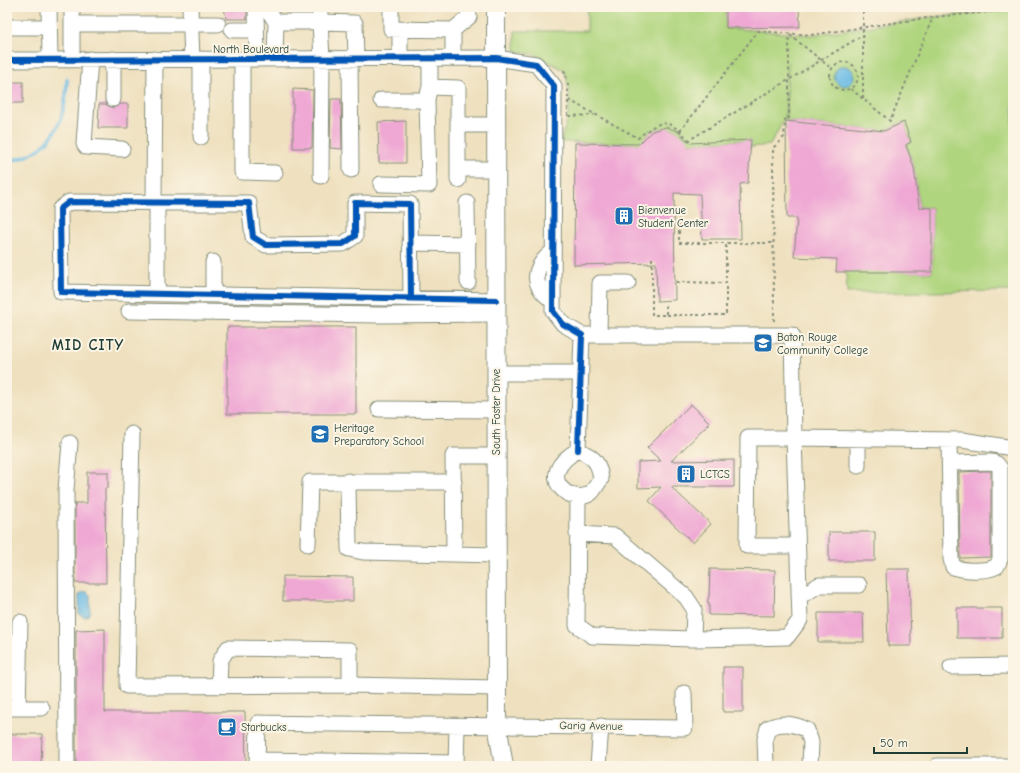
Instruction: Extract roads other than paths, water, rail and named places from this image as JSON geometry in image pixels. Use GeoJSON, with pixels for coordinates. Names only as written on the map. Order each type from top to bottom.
{"type":"FeatureCollection","features":[{"type":"Feature","properties":{"kind":"main road","name":"South Foster Drive"},"geometry":{"type":"LineString","coordinates":[[496,7],[497,724],[504,766]]}},
{"type":"Feature","properties":{"kind":"street"},"geometry":{"type":"LineString","coordinates":[[49,7],[50,60]]}},
{"type":"Feature","properties":{"kind":"street"},"geometry":{"type":"LineString","coordinates":[[72,7],[72,60]]}},
{"type":"Feature","properties":{"kind":"street"},"geometry":{"type":"LineString","coordinates":[[190,7],[191,24],[197,59],[201,137]]}},
{"type":"Feature","properties":{"kind":"street"},"geometry":{"type":"LineString","coordinates":[[256,7],[257,59]]}},
{"type":"Feature","properties":{"kind":"street"},"geometry":{"type":"LineString","coordinates":[[270,7],[270,13],[276,22],[275,59]]}},
{"type":"Feature","properties":{"kind":"street"},"geometry":{"type":"LineString","coordinates":[[320,7],[315,22],[322,59],[321,176]]}},
{"type":"Feature","properties":{"kind":"street"},"geometry":{"type":"LineString","coordinates":[[392,7],[391,29],[452,30],[469,17],[468,7]]}},
{"type":"Feature","properties":{"kind":"street"},"geometry":{"type":"LineString","coordinates":[[276,22],[355,23],[351,170]]}},
{"type":"Feature","properties":{"kind":"street"},"geometry":{"type":"LineString","coordinates":[[72,24],[191,24],[256,30]]}},
{"type":"Feature","properties":{"kind":"street"},"geometry":{"type":"LineString","coordinates":[[7,27],[49,27]]}},
{"type":"Feature","properties":{"kind":"street"},"geometry":{"type":"LineString","coordinates":[[400,29],[400,58]]}},
{"type":"Feature","properties":{"kind":"street"},"geometry":{"type":"LineString","coordinates":[[452,30],[453,58]]}},
{"type":"Feature","properties":{"kind":"street"},"geometry":{"type":"LineString","coordinates":[[381,184],[428,185],[430,58]]}},
{"type":"Feature","properties":{"kind":"street","name":"North Boulevard"},"geometry":{"type":"LineString","coordinates":[[7,60],[496,58],[536,64],[554,86],[553,311],[563,324],[582,335]]}},
{"type":"Feature","properties":{"kind":"street"},"geometry":{"type":"LineString","coordinates":[[113,59],[113,99]]}},
{"type":"Feature","properties":{"kind":"street"},"geometry":{"type":"LineString","coordinates":[[155,59],[155,202],[157,293]]}},
{"type":"Feature","properties":{"kind":"street"},"geometry":{"type":"LineString","coordinates":[[242,59],[242,172],[275,173]]}},
{"type":"Feature","properties":{"kind":"street"},"geometry":{"type":"LineString","coordinates":[[90,60],[84,144],[86,148],[122,148]]}},
{"type":"Feature","properties":{"kind":"street"},"geometry":{"type":"LineString","coordinates":[[381,100],[429,94],[458,88],[458,174],[496,169]]}},
{"type":"Feature","properties":{"kind":"street"},"geometry":{"type":"LineString","coordinates":[[458,125],[496,125]]}},
{"type":"Feature","properties":{"kind":"street"},"geometry":{"type":"LineString","coordinates":[[411,298],[410,204],[355,203],[355,236],[343,244],[266,245],[253,237],[249,202],[68,202],[60,209],[61,292],[411,298],[496,307]]}},
{"type":"Feature","properties":{"kind":"street"},"geometry":{"type":"LineString","coordinates":[[467,203],[468,282]]}},
{"type":"Feature","properties":{"kind":"street"},"geometry":{"type":"LineString","coordinates":[[410,243],[468,244]]}},
{"type":"Feature","properties":{"kind":"street"},"geometry":{"type":"LineString","coordinates":[[213,262],[213,294]]}},
{"type":"Feature","properties":{"kind":"street"},"geometry":{"type":"LineString","coordinates":[[599,335],[600,283],[628,283]]}},
{"type":"Feature","properties":{"kind":"street"},"geometry":{"type":"LineString","coordinates":[[130,311],[379,315],[496,307]]}},
{"type":"Feature","properties":{"kind":"street"},"geometry":{"type":"LineString","coordinates":[[578,450],[582,335],[792,335],[800,620],[787,637],[693,639],[592,636],[577,625],[578,497]]}},
{"type":"Feature","properties":{"kind":"street"},"geometry":{"type":"LineString","coordinates":[[496,373],[580,373]]}},
{"type":"Feature","properties":{"kind":"street"},"geometry":{"type":"LineString","coordinates":[[379,409],[496,410]]}},
{"type":"Feature","properties":{"kind":"street"},"geometry":{"type":"LineString","coordinates":[[132,434],[127,686],[350,685],[497,688]]}},
{"type":"Feature","properties":{"kind":"street"},"geometry":{"type":"LineString","coordinates":[[798,546],[747,546],[748,438],[962,440],[1013,448]]}},
{"type":"Feature","properties":{"kind":"street"},"geometry":{"type":"LineString","coordinates":[[858,438],[858,466]]}},
{"type":"Feature","properties":{"kind":"street"},"geometry":{"type":"LineString","coordinates":[[949,440],[951,560],[954,567],[960,570],[992,569],[997,566],[1000,559],[1000,468],[997,464],[992,462],[950,463]]}},
{"type":"Feature","properties":{"kind":"street"},"geometry":{"type":"LineString","coordinates":[[67,766],[66,490],[70,443]]}},
{"type":"Feature","properties":{"kind":"street"},"geometry":{"type":"LineString","coordinates":[[578,450],[589,455],[599,466],[601,479],[591,493],[578,497],[564,492],[556,480],[558,467],[566,457],[578,450]]}},
{"type":"Feature","properties":{"kind":"street"},"geometry":{"type":"LineString","coordinates":[[454,554],[453,456],[496,456]]}},
{"type":"Feature","properties":{"kind":"street"},"geometry":{"type":"LineString","coordinates":[[348,481],[348,549],[363,552],[497,555]]}},
{"type":"Feature","properties":{"kind":"street"},"geometry":{"type":"LineString","coordinates":[[308,544],[310,482],[454,482]]}},
{"type":"Feature","properties":{"kind":"street"},"geometry":{"type":"LineString","coordinates":[[577,534],[615,536],[686,597],[694,609],[693,639]]}},
{"type":"Feature","properties":{"kind":"street"},"geometry":{"type":"LineString","coordinates":[[799,594],[806,593],[819,585],[859,585]]}},
{"type":"Feature","properties":{"kind":"street"},"geometry":{"type":"LineString","coordinates":[[20,622],[12,708],[42,708]]}},
{"type":"Feature","properties":{"kind":"street"},"geometry":{"type":"LineString","coordinates":[[219,686],[220,661],[228,648],[350,650],[350,685]]}},
{"type":"Feature","properties":{"kind":"street"},"geometry":{"type":"LineString","coordinates":[[951,667],[1013,666]]}},
{"type":"Feature","properties":{"kind":"street","name":"Garig Avenue"},"geometry":{"type":"LineString","coordinates":[[257,763],[258,722],[457,726],[497,724],[684,728],[684,693]]}},
{"type":"Feature","properties":{"kind":"street"},"geometry":{"type":"LineString","coordinates":[[766,766],[765,739],[768,728],[779,724],[794,724],[807,730],[811,742],[810,766]]}},
{"type":"Feature","properties":{"kind":"street"},"geometry":{"type":"LineString","coordinates":[[257,763],[456,764],[457,726]]}},
{"type":"Feature","properties":{"kind":"street"},"geometry":{"type":"LineString","coordinates":[[598,766],[601,726]]}},
{"type":"Feature","properties":{"kind":"street"},"geometry":{"type":"LineString","coordinates":[[937,766],[1013,766]]}},
{"type":"Feature","properties":{"kind":"water"},"geometry":{"type":"Polygon","coordinates":[[[844,66],[851,69],[854,76],[851,83],[844,86],[837,83],[834,76],[837,69],[844,66]]]}},
{"type":"Feature","properties":{"kind":"water"},"geometry":{"type":"Polygon","coordinates":[[[83,592],[87,592],[90,595],[90,614],[85,617],[79,614],[79,595],[83,592]]]}},
{"type":"Feature","properties":{"kind":"waterway"},"geometry":{"type":"LineString","coordinates":[[7,161],[23,157],[36,151],[46,143],[54,133],[64,108],[67,79]]}},
{"type":"Feature","properties":{"kind":"place","name":"Bienvenue Student Center"},"geometry":{"type":"Point","coordinates":[624,216]}},
{"type":"Feature","properties":{"kind":"place","name":"Baton Rouge Community College"},"geometry":{"type":"Point","coordinates":[763,343]}},
{"type":"Feature","properties":{"kind":"place","name":"Heritage Preparatory School"},"geometry":{"type":"Point","coordinates":[320,434]}},
{"type":"Feature","properties":{"kind":"place","name":"LCTCS"},"geometry":{"type":"Point","coordinates":[686,474]}},
{"type":"Feature","properties":{"kind":"place","name":"Starbucks"},"geometry":{"type":"Point","coordinates":[227,727]}},
{"type":"Feature","properties":{"kind":"district","name":"MID CITY"},"geometry":{"type":"Point","coordinates":[88,345]}}]}
